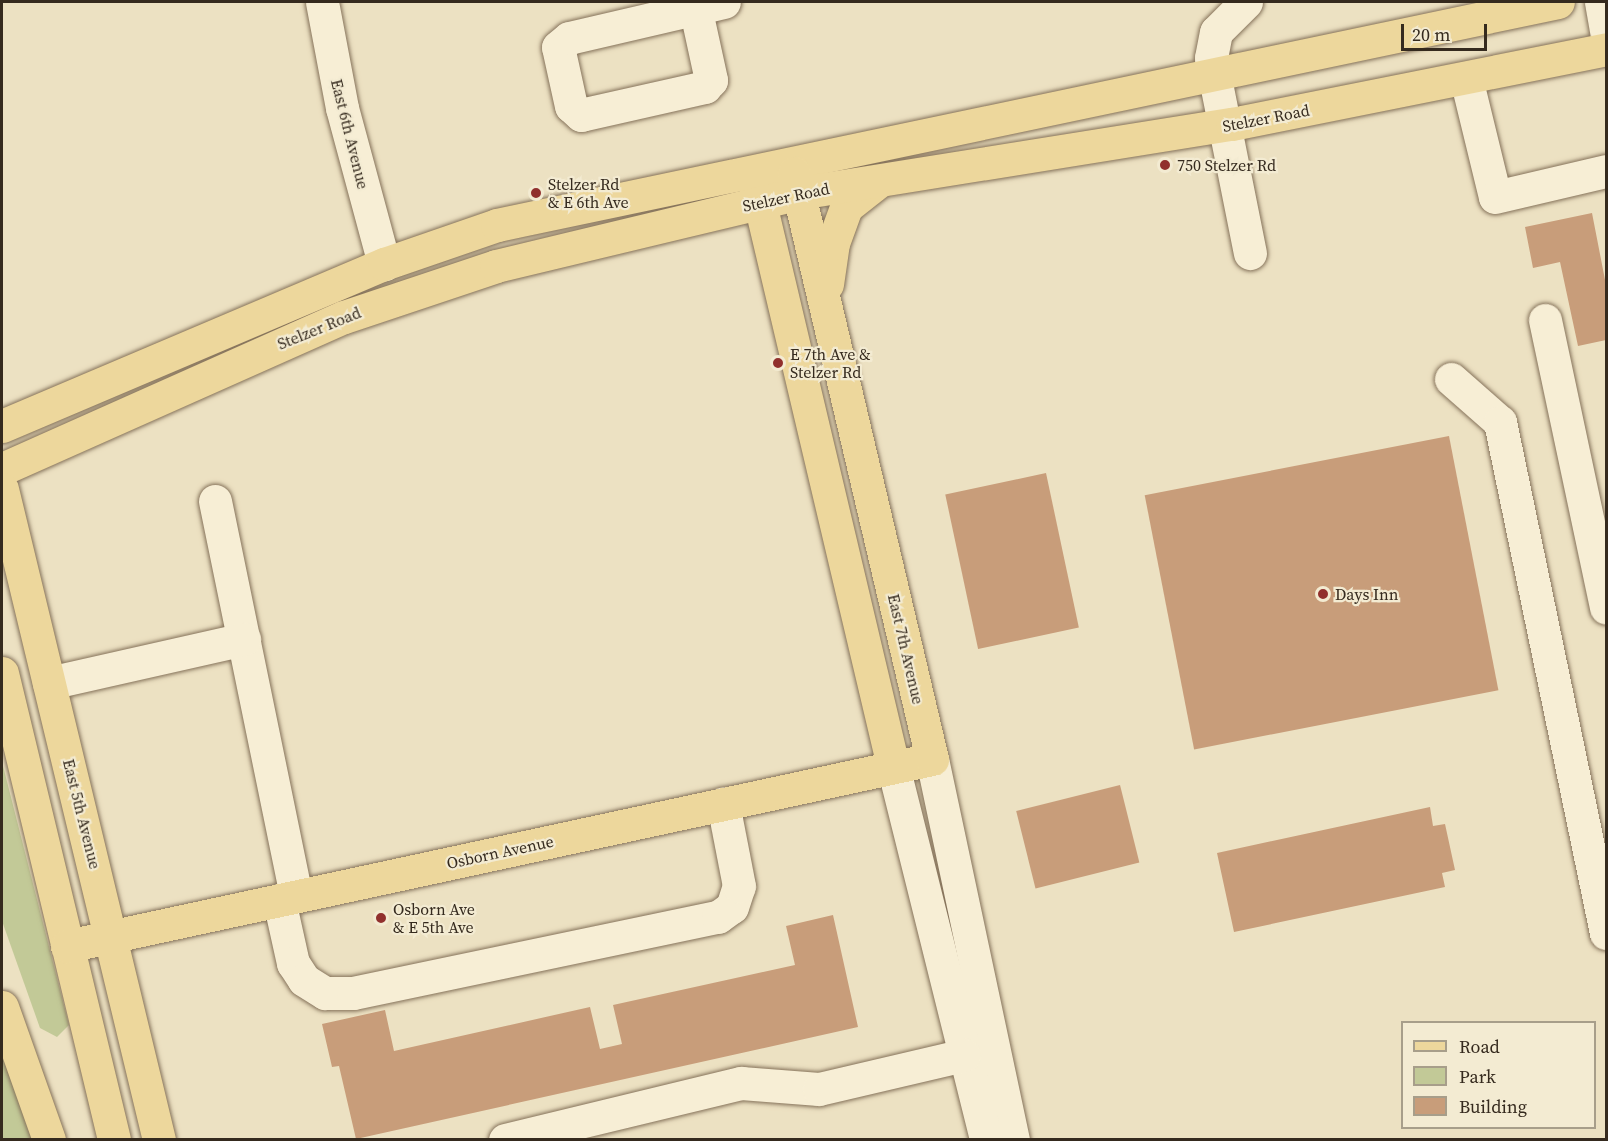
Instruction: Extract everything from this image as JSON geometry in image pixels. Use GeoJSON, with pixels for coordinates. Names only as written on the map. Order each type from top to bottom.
{"type":"FeatureCollection","features":[{"type":"Feature","properties":{"kind":"main road","name":"Stelzer Road"},"geometry":{"type":"LineString","coordinates":[[2,426],[384,264],[497,225],[751,167],[1558,2]]}},
{"type":"Feature","properties":{"kind":"main road","name":"Stelzer Road"},"geometry":{"type":"LineString","coordinates":[[2,470],[275,345],[412,293],[495,266],[799,193],[895,176],[1225,126],[1606,49]]}},
{"type":"Feature","properties":{"kind":"main road","name":"East 7th Avenue"},"geometry":{"type":"LineString","coordinates":[[791,159],[932,759]]}},
{"type":"Feature","properties":{"kind":"main road"},"geometry":{"type":"LineString","coordinates":[[751,167],[893,766]]}},
{"type":"Feature","properties":{"kind":"main road"},"geometry":{"type":"LineString","coordinates":[[836,354],[827,279],[839,222],[859,192],[895,176]]}},
{"type":"Feature","properties":{"kind":"main road","name":"East 5th Avenue"},"geometry":{"type":"LineString","coordinates":[[2,489],[113,936],[159,1140]]}},
{"type":"Feature","properties":{"kind":"main road"},"geometry":{"type":"LineString","coordinates":[[2,673],[114,1140]]}},
{"type":"Feature","properties":{"kind":"main road","name":"Osborn Avenue"},"geometry":{"type":"LineString","coordinates":[[67,946],[932,759]]}},
{"type":"Feature","properties":{"kind":"main road"},"geometry":{"type":"LineString","coordinates":[[2,1007],[49,1140]]}},
{"type":"Feature","properties":{"kind":"street","name":"East 6th Avenue"},"geometry":{"type":"LineString","coordinates":[[322,2],[342,108],[384,264]]}},
{"type":"Feature","properties":{"kind":"street"},"geometry":{"type":"LineString","coordinates":[[1246,2],[1216,32],[1214,71],[1250,253]]}},
{"type":"Feature","properties":{"kind":"street"},"geometry":{"type":"LineString","coordinates":[[1601,2],[1606,31]]}},
{"type":"Feature","properties":{"kind":"street"},"geometry":{"type":"LineString","coordinates":[[710,6],[711,80],[705,87],[581,115],[571,106],[558,47],[569,38],[710,6]]}},
{"type":"Feature","properties":{"kind":"street"},"geometry":{"type":"LineString","coordinates":[[1466,78],[1495,197],[1606,171]]}},
{"type":"Feature","properties":{"kind":"street"},"geometry":{"type":"LineString","coordinates":[[1545,320],[1600,544],[1606,608]]}},
{"type":"Feature","properties":{"kind":"street"},"geometry":{"type":"LineString","coordinates":[[1451,379],[1500,422],[1606,933]]}},
{"type":"Feature","properties":{"kind":"street"},"geometry":{"type":"LineString","coordinates":[[216,501],[244,639],[288,898],[294,963],[304,980],[325,993],[353,993],[718,917],[732,908],[739,886],[723,804]]}},
{"type":"Feature","properties":{"kind":"street"},"geometry":{"type":"LineString","coordinates":[[49,683],[244,639]]}},
{"type":"Feature","properties":{"kind":"street","name":"East 7th Avenue"},"geometry":{"type":"LineString","coordinates":[[932,759],[1013,1140]]}},
{"type":"Feature","properties":{"kind":"street"},"geometry":{"type":"LineString","coordinates":[[893,766],[986,1140]]}},
{"type":"Feature","properties":{"kind":"street"},"geometry":{"type":"LineString","coordinates":[[505,1140],[741,1083],[819,1089],[964,1055]]}},
{"type":"Feature","properties":{"kind":"green space"},"geometry":{"type":"Polygon","coordinates":[[[2,762],[69,1025],[57,1037],[40,1028],[2,921],[2,762]]]}},
{"type":"Feature","properties":{"kind":"green space"},"geometry":{"type":"Polygon","coordinates":[[[2,1030],[42,1139],[2,1139],[2,1030]]]}},
{"type":"Feature","properties":{"kind":"building"},"geometry":{"type":"Polygon","coordinates":[[[1592,213],[1606,285],[1606,340],[1578,346],[1560,262],[1533,268],[1525,227],[1592,213]]]}},
{"type":"Feature","properties":{"kind":"building","name":"Days Inn"},"geometry":{"type":"Polygon","coordinates":[[[1449,436],[1498,690],[1194,749],[1145,495],[1449,436]]]}},
{"type":"Feature","properties":{"kind":"building"},"geometry":{"type":"Polygon","coordinates":[[[1046,473],[1079,628],[978,649],[945,494],[1046,473]]]}},
{"type":"Feature","properties":{"kind":"building"},"geometry":{"type":"Polygon","coordinates":[[[1120,785],[1139,863],[1036,889],[1016,811],[1120,785]]]}},
{"type":"Feature","properties":{"kind":"building"},"geometry":{"type":"Polygon","coordinates":[[[1430,807],[1433,826],[1445,824],[1455,870],[1442,873],[1445,887],[1234,932],[1217,853],[1430,807]]]}},
{"type":"Feature","properties":{"kind":"building"},"geometry":{"type":"Polygon","coordinates":[[[833,915],[858,1027],[356,1139],[339,1066],[332,1067],[322,1024],[385,1010],[394,1051],[590,1007],[600,1049],[622,1044],[613,1005],[795,965],[786,926],[833,915]]]}},
{"type":"Feature","properties":{"kind":"place","name":"750 Stelzer Rd"},"geometry":{"type":"Point","coordinates":[1165,165]}},
{"type":"Feature","properties":{"kind":"place","name":"Stelzer Rd & E 6th Ave"},"geometry":{"type":"Point","coordinates":[536,193]}},
{"type":"Feature","properties":{"kind":"place","name":"E 7th Ave & Stelzer Rd"},"geometry":{"type":"Point","coordinates":[778,363]}},
{"type":"Feature","properties":{"kind":"place","name":"Days Inn"},"geometry":{"type":"Point","coordinates":[1323,594]}},
{"type":"Feature","properties":{"kind":"place","name":"Osborn Ave & E 5th Ave"},"geometry":{"type":"Point","coordinates":[381,918]}}]}
